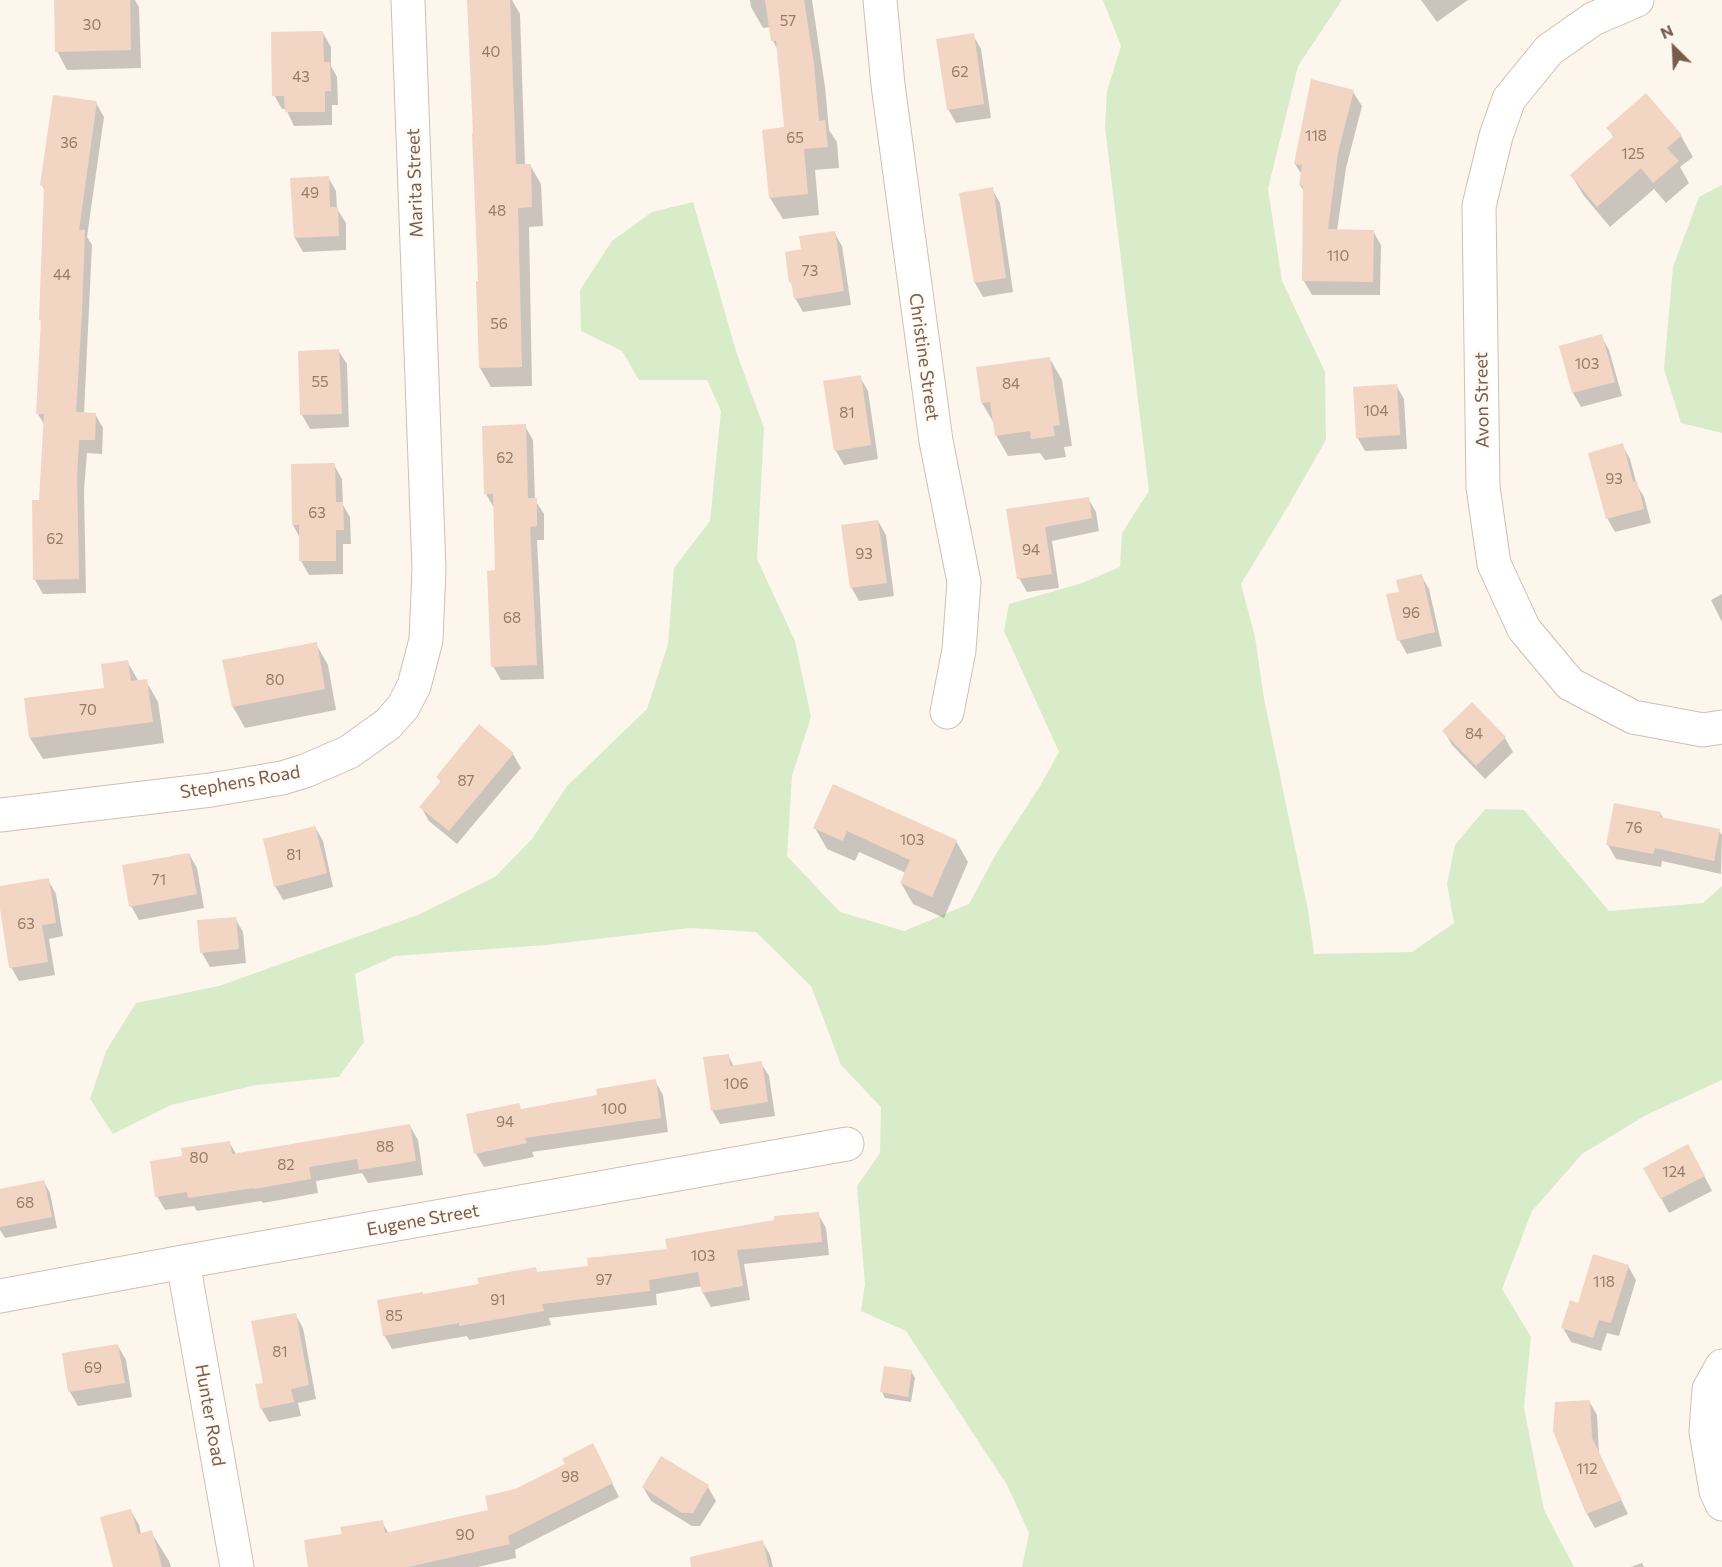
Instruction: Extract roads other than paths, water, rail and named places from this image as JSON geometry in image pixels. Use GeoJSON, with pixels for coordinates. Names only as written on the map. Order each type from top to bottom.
{"type":"FeatureCollection","features":[{"type":"Feature","properties":{"kind":"street","name":"Marita Street"},"geometry":{"type":"LineString","coordinates":[[408,0],[422,365]]}},
{"type":"Feature","properties":{"kind":"street","name":"Christine Street"},"geometry":{"type":"LineString","coordinates":[[880,0],[888,85],[934,429],[964,582],[959,650],[947,712]]}},
{"type":"Feature","properties":{"kind":"street","name":"Avon Street"},"geometry":{"type":"LineString","coordinates":[[1637,0],[1593,19],[1549,50],[1509,99],[1496,136],[1479,206],[1484,487],[1494,564],[1524,629],[1570,684],[1633,717],[1703,730],[1722,726]]}},
{"type":"Feature","properties":{"kind":"street","name":"Stephens Road"},"geometry":{"type":"LineString","coordinates":[[0,815],[212,790],[282,778],[349,752],[388,724],[403,707],[414,686],[426,640],[429,569],[422,365]]}},
{"type":"Feature","properties":{"kind":"street","name":"Eugene Street"},"geometry":{"type":"LineString","coordinates":[[0,1296],[847,1144]]}},
{"type":"Feature","properties":{"kind":"street","name":"Hunter Road"},"geometry":{"type":"LineString","coordinates":[[183,1262],[237,1567]]}},
{"type":"Feature","properties":{"kind":"street"},"geometry":{"type":"LineString","coordinates":[[1722,1366],[1710,1389],[1706,1432],[1716,1491],[1722,1504]]}}]}
